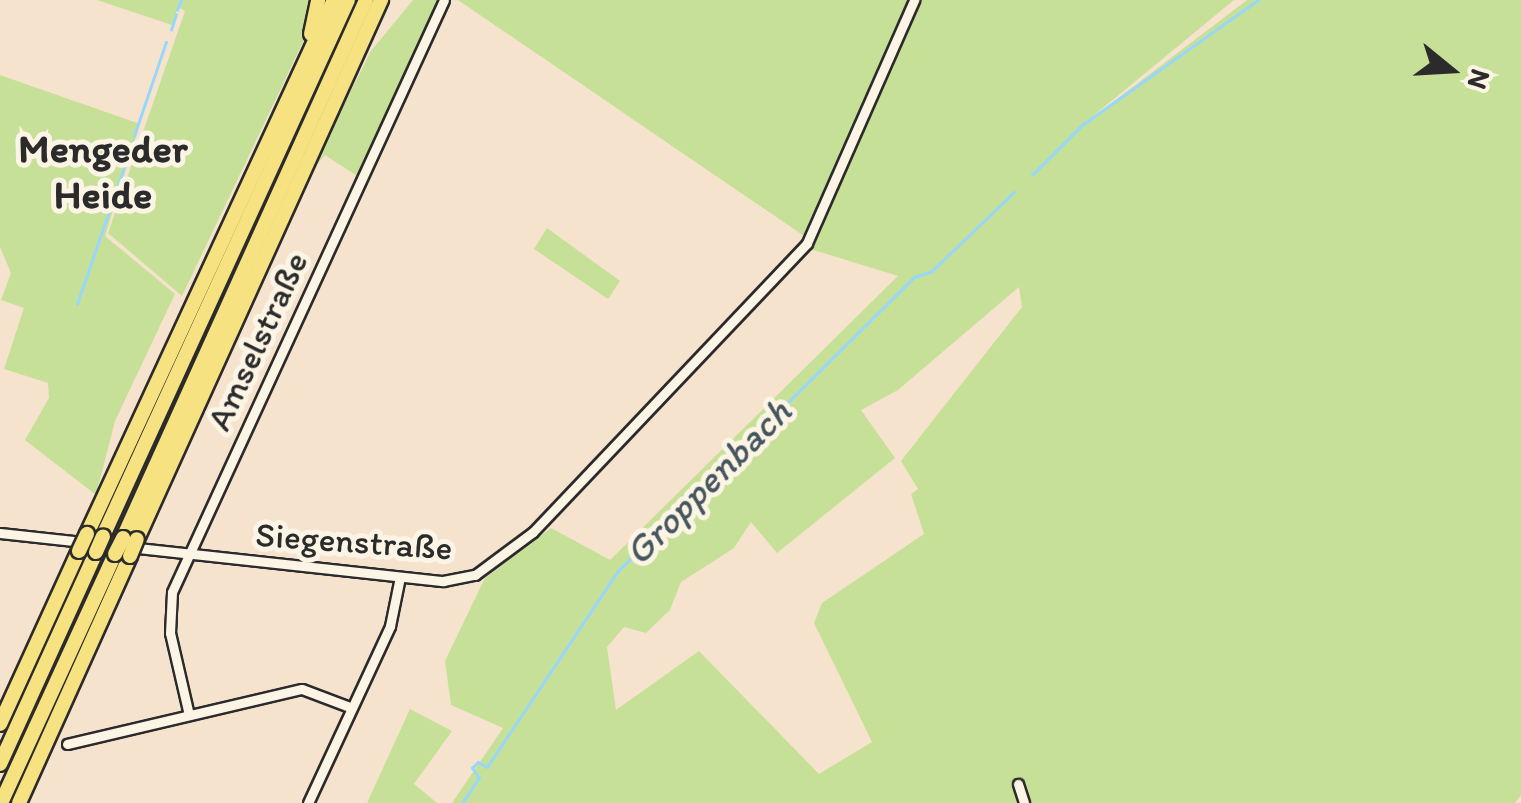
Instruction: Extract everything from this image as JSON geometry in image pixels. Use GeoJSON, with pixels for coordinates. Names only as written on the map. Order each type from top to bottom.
{"type":"FeatureCollection","features":[{"type":"Feature","properties":{"kind":"highway"},"geometry":{"type":"LineString","coordinates":[[284,104],[318,0]]}},
{"type":"Feature","properties":{"kind":"highway"},"geometry":{"type":"LineString","coordinates":[[0,724],[334,0]]}},
{"type":"Feature","properties":{"kind":"highway"},"geometry":{"type":"LineString","coordinates":[[0,764],[348,0]]}},
{"type":"Feature","properties":{"kind":"highway"},"geometry":{"type":"LineString","coordinates":[[20,803],[130,538],[377,1]]}},
{"type":"Feature","properties":{"kind":"highway"},"geometry":{"type":"LineString","coordinates":[[1,803],[123,555]]}},
{"type":"Feature","properties":{"kind":"street","name":"Amselstraße"},"geometry":{"type":"LineString","coordinates":[[190,715],[168,612],[188,554],[444,0]]}},
{"type":"Feature","properties":{"kind":"street","name":"Siegenstraße"},"geometry":{"type":"LineString","coordinates":[[0,533],[443,581],[475,575],[533,532],[807,243],[914,0]]}},
{"type":"Feature","properties":{"kind":"street"},"geometry":{"type":"LineString","coordinates":[[308,803],[395,613],[400,577]]}},
{"type":"Feature","properties":{"kind":"street"},"geometry":{"type":"LineString","coordinates":[[74,728],[72,743],[302,689],[352,708]]}},
{"type":"Feature","properties":{"kind":"street"},"geometry":{"type":"LineString","coordinates":[[1018,784],[1024,803]]}},
{"type":"Feature","properties":{"kind":"green space"},"geometry":{"type":"Polygon","coordinates":[[[97,0],[311,0],[303,42],[182,296],[108,233],[185,11],[178,7],[172,25],[97,0]]]}},
{"type":"Feature","properties":{"kind":"green space"},"geometry":{"type":"Polygon","coordinates":[[[413,0],[444,0],[359,177],[325,155],[309,174],[371,51],[413,0]]]}},
{"type":"Feature","properties":{"kind":"green space"},"geometry":{"type":"Polygon","coordinates":[[[458,0],[1234,0],[1075,131],[1247,0],[1521,0],[1521,795],[1515,803],[452,803],[503,728],[451,705],[445,661],[485,578],[551,528],[610,560],[898,276],[807,248],[810,240],[458,0]],[[1019,287],[898,390],[861,410],[895,458],[777,553],[751,522],[734,548],[681,582],[670,610],[646,633],[624,627],[607,647],[616,710],[699,651],[819,774],[872,742],[814,623],[822,603],[924,534],[911,494],[918,489],[901,461],[1022,307],[1019,287]]]}},
{"type":"Feature","properties":{"kind":"green space"},"geometry":{"type":"Polygon","coordinates":[[[0,75],[140,124],[105,236],[175,294],[115,421],[96,495],[25,440],[49,398],[48,383],[4,369],[24,308],[1,300],[11,273],[0,247],[0,75]]]}},
{"type":"Feature","properties":{"kind":"green space"},"geometry":{"type":"Polygon","coordinates":[[[547,228],[620,281],[608,299],[534,249],[547,228]]]}},
{"type":"Feature","properties":{"kind":"green space"},"geometry":{"type":"Polygon","coordinates":[[[410,709],[452,731],[414,784],[437,803],[367,803],[410,709]]]}},
{"type":"Feature","properties":{"kind":"waterway"},"geometry":{"type":"LineString","coordinates":[[177,10],[181,0]]}},
{"type":"Feature","properties":{"kind":"waterway","name":"Groppenbach"},"geometry":{"type":"LineString","coordinates":[[1032,175],[1082,125],[1258,0]]}},
{"type":"Feature","properties":{"kind":"waterway"},"geometry":{"type":"LineString","coordinates":[[171,30],[176,15]]}},
{"type":"Feature","properties":{"kind":"waterway"},"geometry":{"type":"LineString","coordinates":[[134,136],[166,42]]}},
{"type":"Feature","properties":{"kind":"waterway"},"geometry":{"type":"LineString","coordinates":[[77,304],[133,141]]}},
{"type":"Feature","properties":{"kind":"waterway","name":"Groppenbach"},"geometry":{"type":"LineString","coordinates":[[462,803],[479,778],[472,768],[478,762],[487,767],[617,572],[914,277],[932,271],[1014,192]]}},
{"type":"Feature","properties":{"kind":"district","name":"Mengeder Heide"},"geometry":{"type":"Point","coordinates":[103,171]}}]}
